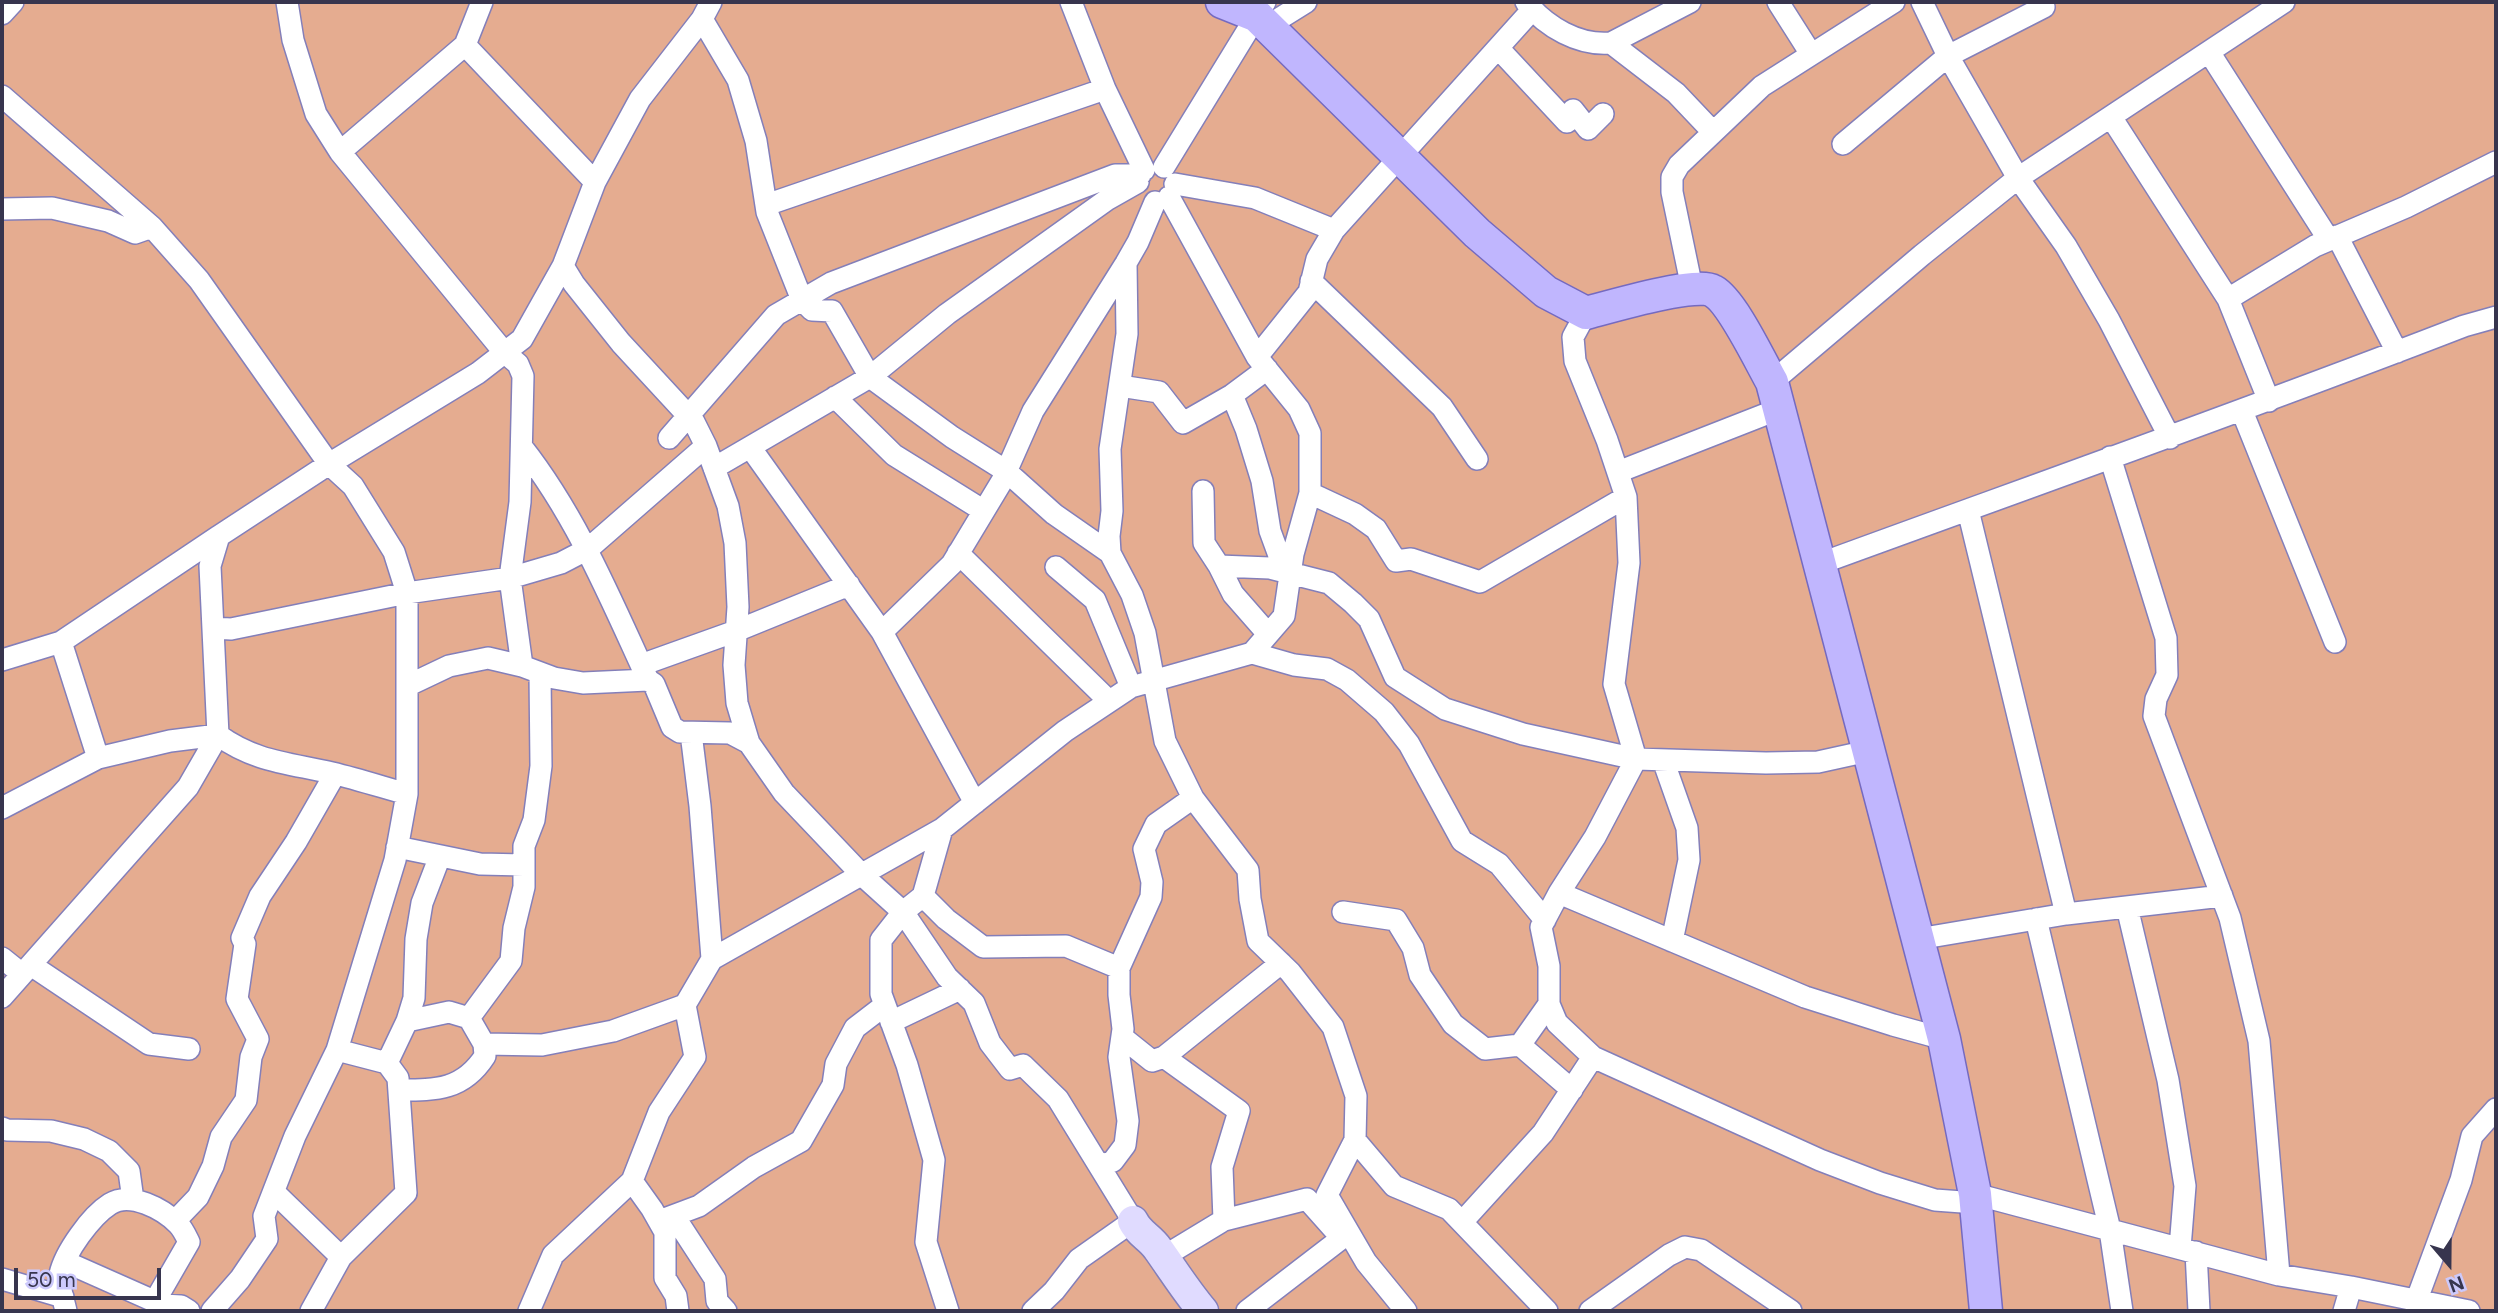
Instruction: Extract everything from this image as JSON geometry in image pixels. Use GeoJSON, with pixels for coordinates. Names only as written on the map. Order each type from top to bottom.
{"type":"FeatureCollection","features":[{"type":"Feature","properties":{"kind":"main road"},"geometry":{"type":"LineString","coordinates":[[1222,2],[1263,15],[1399,156],[1478,233],[1546,292],[1586,313],[1692,288],[1712,290],[1727,304],[1775,395],[1944,1039],[1975,1198],[1986,1311]]}},
{"type":"Feature","properties":{"kind":"street"},"geometry":{"type":"LineString","coordinates":[[2,14],[13,2]]}},
{"type":"Feature","properties":{"kind":"street"},"geometry":{"type":"LineString","coordinates":[[287,2],[293,40],[316,114],[340,152],[504,352],[518,364],[523,376],[520,502],[510,578],[531,669],[541,766],[534,820],[524,846],[524,887],[514,928],[511,961],[469,1018]]}},
{"type":"Feature","properties":{"kind":"street"},"geometry":{"type":"LineString","coordinates":[[340,152],[465,45],[482,2]]}},
{"type":"Feature","properties":{"kind":"street"},"geometry":{"type":"LineString","coordinates":[[1071,2],[1105,89],[1155,182],[1262,363],[1299,409],[1310,433],[1310,493],[1287,573],[1284,616],[1252,653]]}},
{"type":"Feature","properties":{"kind":"street"},"geometry":{"type":"LineString","coordinates":[[882,632],[951,564],[984,511],[1002,481],[1033,411],[1144,231],[1155,182],[1180,139],[1263,15],[1306,2]]}},
{"type":"Feature","properties":{"kind":"street"},"geometry":{"type":"LineString","coordinates":[[1119,386],[1159,392],[1183,423],[1232,395],[1262,363],[1309,292],[1317,259],[1334,230],[1498,48],[1529,6],[1552,26],[1578,40],[1598,44],[1611,43],[1690,2]]}},
{"type":"Feature","properties":{"kind":"street"},"geometry":{"type":"LineString","coordinates":[[1778,2],[1811,54]]}},
{"type":"Feature","properties":{"kind":"street"},"geometry":{"type":"LineString","coordinates":[[1692,288],[1672,192],[1672,177],[1679,165],[1762,86],[1894,2]]}},
{"type":"Feature","properties":{"kind":"street"},"geometry":{"type":"LineString","coordinates":[[1922,2],[1948,55],[2018,178],[2066,246],[2109,320],[2170,438]]}},
{"type":"Feature","properties":{"kind":"street"},"geometry":{"type":"LineString","coordinates":[[1618,472],[1775,395],[1922,255],[2018,178],[2284,2]]}},
{"type":"Feature","properties":{"kind":"street"},"geometry":{"type":"LineString","coordinates":[[1843,144],[1948,55],[2044,7]]}},
{"type":"Feature","properties":{"kind":"street"},"geometry":{"type":"LineString","coordinates":[[2,660],[61,642],[329,464],[478,373],[523,339],[563,266],[595,182],[640,99],[707,10],[738,80],[757,141],[766,205],[802,300],[812,310],[832,311],[870,377],[952,437],[1006,471],[1054,514],[1110,553]]}},
{"type":"Feature","properties":{"kind":"street"},"geometry":{"type":"LineString","coordinates":[[1611,43],[1676,93],[1713,132]]}},
{"type":"Feature","properties":{"kind":"street"},"geometry":{"type":"LineString","coordinates":[[465,45],[595,182]]}},
{"type":"Feature","properties":{"kind":"street"},"geometry":{"type":"LineString","coordinates":[[1498,48],[1567,122],[1573,110],[1588,129],[1603,114]]}},
{"type":"Feature","properties":{"kind":"street"},"geometry":{"type":"LineString","coordinates":[[2209,52],[2333,238],[2397,352]]}},
{"type":"Feature","properties":{"kind":"street"},"geometry":{"type":"LineString","coordinates":[[766,205],[1105,89]]}},
{"type":"Feature","properties":{"kind":"street"},"geometry":{"type":"LineString","coordinates":[[2,96],[152,227],[199,280],[329,464],[353,486],[394,552],[407,593],[407,794],[397,847],[337,1050],[295,1136],[264,1216],[267,1239],[240,1279],[212,1311]]}},
{"type":"Feature","properties":{"kind":"street"},"geometry":{"type":"LineString","coordinates":[[2110,117],[2228,299],[2269,401]]}},
{"type":"Feature","properties":{"kind":"street"},"geometry":{"type":"LineString","coordinates":[[2228,299],[2333,238],[2406,207],[2496,162]]}},
{"type":"Feature","properties":{"kind":"street"},"geometry":{"type":"LineString","coordinates":[[668,438],[776,315],[831,283],[1115,175],[1255,198],[1334,230]]}},
{"type":"Feature","properties":{"kind":"street"},"geometry":{"type":"LineString","coordinates":[[714,468],[870,377],[947,314],[1108,199],[1155,182]]}},
{"type":"Feature","properties":{"kind":"street"},"geometry":{"type":"LineString","coordinates":[[2,209],[52,208],[108,221],[135,233],[152,227]]}},
{"type":"Feature","properties":{"kind":"street"},"geometry":{"type":"LineString","coordinates":[[1126,263],[1127,334],[1110,449],[1110,553],[1132,595],[1145,633],[1166,741],[1193,798],[1248,870],[1250,900],[1258,941],[1290,972],[1333,1027],[1356,1096],[1354,1140],[1326,1195],[1346,1237]]}},
{"type":"Feature","properties":{"kind":"street"},"geometry":{"type":"LineString","coordinates":[[563,266],[621,343],[688,416],[706,446],[728,506],[735,544],[738,607],[734,665],[737,703],[749,743],[784,793],[862,875],[903,912],[947,977],[974,1003],[990,1042],[1010,1069],[1023,1065],[1058,1099],[1138,1231],[1152,1241],[1186,1292],[1203,1311]]}},
{"type":"Feature","properties":{"kind":"street"},"geometry":{"type":"LineString","coordinates":[[1311,281],[1442,407],[1477,460]]}},
{"type":"Feature","properties":{"kind":"street"},"geometry":{"type":"LineString","coordinates":[[1586,313],[1573,337],[1575,361],[1626,497],[1629,563],[1614,684],[1636,759],[1595,837],[1541,927],[1549,966],[1549,1004],[1557,1023],[1594,1058],[1820,1160],[1880,1183],[1935,1200],[1975,1198],[2110,1230],[2279,1275],[2417,1299],[2469,1311]]}},
{"type":"Feature","properties":{"kind":"street"},"geometry":{"type":"LineString","coordinates":[[1819,564],[2496,317]]}},
{"type":"Feature","properties":{"kind":"street"},"geometry":{"type":"LineString","coordinates":[[1232,395],[1262,481],[1270,531],[1287,573]]}},
{"type":"Feature","properties":{"kind":"street"},"geometry":{"type":"LineString","coordinates":[[835,397],[894,455],[984,511]]}},
{"type":"Feature","properties":{"kind":"street"},"geometry":{"type":"LineString","coordinates":[[2242,411],[2335,642]]}},
{"type":"Feature","properties":{"kind":"street"},"geometry":{"type":"LineString","coordinates":[[213,628],[231,629],[407,593],[510,578],[561,563],[587,549],[706,446]]}},
{"type":"Feature","properties":{"kind":"street"},"geometry":{"type":"LineString","coordinates":[[522,447],[541,471],[587,549],[644,672],[654,684],[672,727],[680,732],[730,733],[749,743]]}},
{"type":"Feature","properties":{"kind":"street"},"geometry":{"type":"LineString","coordinates":[[750,447],[882,632],[975,803]]}},
{"type":"Feature","properties":{"kind":"street"},"geometry":{"type":"LineString","coordinates":[[2110,457],[2165,638],[2167,675],[2155,699],[2154,716],[2230,918],[2259,1041],[2279,1275]]}},
{"type":"Feature","properties":{"kind":"street"},"geometry":{"type":"LineString","coordinates":[[1203,491],[1204,543],[1233,594],[1268,634]]}},
{"type":"Feature","properties":{"kind":"street"},"geometry":{"type":"LineString","coordinates":[[1310,493],[1355,514],[1376,529],[1396,561],[1411,559],[1480,582],[1626,497]]}},
{"type":"Feature","properties":{"kind":"street"},"geometry":{"type":"LineString","coordinates":[[1968,510],[2066,914]]}},
{"type":"Feature","properties":{"kind":"street"},"geometry":{"type":"LineString","coordinates":[[2,998],[188,787],[218,735],[211,566],[219,536]]}},
{"type":"Feature","properties":{"kind":"street"},"geometry":{"type":"LineString","coordinates":[[958,553],[1109,701]]}},
{"type":"Feature","properties":{"kind":"street"},"geometry":{"type":"LineString","coordinates":[[1219,566],[1270,568],[1329,583],[1369,619],[1395,677],[1445,709],[1523,734],[1636,759],[1818,762],[1868,751]]}},
{"type":"Feature","properties":{"kind":"street"},"geometry":{"type":"LineString","coordinates":[[1056,567],[1095,600],[1131,687]]}},
{"type":"Feature","properties":{"kind":"street"},"geometry":{"type":"LineString","coordinates":[[409,685],[449,666],[488,658],[554,678],[583,683],[644,672],[736,631],[849,586]]}},
{"type":"Feature","properties":{"kind":"street"},"geometry":{"type":"LineString","coordinates":[[61,642],[98,758]]}},
{"type":"Feature","properties":{"kind":"street"},"geometry":{"type":"LineString","coordinates":[[484,1044],[542,1045],[613,1031],[685,1005],[712,959],[942,829],[1065,731],[1131,687],[1252,653],[1294,665],[1327,669],[1347,680],[1384,712],[1409,744],[1462,841],[1499,864],[1545,920]]}},
{"type":"Feature","properties":{"kind":"street"},"geometry":{"type":"LineString","coordinates":[[691,733],[700,806],[712,959]]}},
{"type":"Feature","properties":{"kind":"street"},"geometry":{"type":"LineString","coordinates":[[2,808],[98,758],[170,741],[218,735],[235,748],[255,757],[335,774],[407,794]]}},
{"type":"Feature","properties":{"kind":"street"},"geometry":{"type":"LineString","coordinates":[[1663,760],[1687,828],[1688,839],[1689,860],[1672,942]]}},
{"type":"Feature","properties":{"kind":"street"},"geometry":{"type":"LineString","coordinates":[[175,1221],[198,1197],[213,1166],[221,1137],[246,1100],[251,1057],[258,1039],[237,999],[245,944],[242,938],[260,896],[296,842],[335,774]]}},
{"type":"Feature","properties":{"kind":"street"},"geometry":{"type":"LineString","coordinates":[[1101,1166],[1113,1161],[1125,1144],[1128,1121],[1119,1057],[1123,1029],[1119,968],[1152,897],[1152,882],[1144,849],[1156,824],[1193,798]]}},
{"type":"Feature","properties":{"kind":"street"},"geometry":{"type":"LineString","coordinates":[[942,829],[923,896],[903,912],[881,940],[881,995],[907,1065],[934,1160],[926,1242],[948,1311]]}},
{"type":"Feature","properties":{"kind":"street"},"geometry":{"type":"LineString","coordinates":[[397,847],[480,864],[524,865]]}},
{"type":"Feature","properties":{"kind":"street"},"geometry":{"type":"LineString","coordinates":[[387,1063],[407,1021],[414,998],[416,939],[422,903],[440,856]]}},
{"type":"Feature","properties":{"kind":"street"},"geometry":{"type":"LineString","coordinates":[[1559,893],[1805,997],[1944,1039]]}},
{"type":"Feature","properties":{"kind":"street"},"geometry":{"type":"LineString","coordinates":[[923,896],[946,919],[983,947],[1066,946],[1119,968]]}},
{"type":"Feature","properties":{"kind":"street"},"geometry":{"type":"LineString","coordinates":[[1918,939],[2066,914],[2222,896]]}},
{"type":"Feature","properties":{"kind":"street"},"geometry":{"type":"LineString","coordinates":[[2127,907],[2168,1080],[2185,1186],[2188,1250],[2199,1311]]}},
{"type":"Feature","properties":{"kind":"street"},"geometry":{"type":"LineString","coordinates":[[1343,912],[1396,920],[1413,948],[1420,975],[1453,1024],[1485,1049],[1520,1045],[1572,1090]]}},
{"type":"Feature","properties":{"kind":"street"},"geometry":{"type":"LineString","coordinates":[[2036,919],[2110,1230],[2122,1311]]}},
{"type":"Feature","properties":{"kind":"street"},"geometry":{"type":"LineString","coordinates":[[2,958],[27,970],[149,1044],[189,1049]]}},
{"type":"Feature","properties":{"kind":"street"},"geometry":{"type":"LineString","coordinates":[[1122,1037],[1152,1061],[1164,1057],[1281,963]]}},
{"type":"Feature","properties":{"kind":"street"},"geometry":{"type":"LineString","coordinates":[[666,1219],[699,1206],[754,1167],[801,1141],[834,1085],[836,1064],[855,1028],[888,1013],[960,989]]}},
{"type":"Feature","properties":{"kind":"street"},"geometry":{"type":"LineString","coordinates":[[1520,1045],[1549,1004]]}},
{"type":"Feature","properties":{"kind":"street"},"geometry":{"type":"LineString","coordinates":[[529,1311],[553,1255],[632,1181],[659,1112],[695,1057],[685,1005]]}},
{"type":"Feature","properties":{"kind":"street"},"geometry":{"type":"LineString","coordinates":[[400,1090],[447,1087],[474,1073],[485,1056],[484,1044],[469,1018],[449,1012],[407,1021]]}},
{"type":"Feature","properties":{"kind":"street"},"geometry":{"type":"LineString","coordinates":[[311,1311],[341,1257],[406,1193],[398,1078],[387,1063],[337,1050]]}},
{"type":"Feature","properties":{"kind":"street"},"geometry":{"type":"LineString","coordinates":[[1164,1057],[1239,1111],[1222,1167],[1224,1220]]}},
{"type":"Feature","properties":{"kind":"street"},"geometry":{"type":"LineString","coordinates":[[1463,1221],[1543,1133],[1594,1058]]}},
{"type":"Feature","properties":{"kind":"street"},"geometry":{"type":"LineString","coordinates":[[2417,1299],[2461,1180],[2472,1136],[2496,1109]]}},
{"type":"Feature","properties":{"kind":"street"},"geometry":{"type":"LineString","coordinates":[[2,1128],[51,1131],[84,1139],[109,1151],[129,1171],[133,1200]]}},
{"type":"Feature","properties":{"kind":"street"},"geometry":{"type":"LineString","coordinates":[[1354,1140],[1394,1186],[1449,1209],[1463,1221],[1548,1311]]}},
{"type":"Feature","properties":{"kind":"street"},"geometry":{"type":"LineString","coordinates":[[632,1181],[715,1279],[717,1301],[726,1311]]}},
{"type":"Feature","properties":{"kind":"street"},"geometry":{"type":"LineString","coordinates":[[274,1192],[341,1257]]}},
{"type":"Feature","properties":{"kind":"street"},"geometry":{"type":"LineString","coordinates":[[1163,1257],[1224,1220],[1307,1199],[1346,1237],[1406,1311]]}},
{"type":"Feature","properties":{"kind":"street"},"geometry":{"type":"LineString","coordinates":[[2,1279],[64,1304],[60,1275],[87,1226],[111,1203],[133,1200],[157,1208],[175,1221],[181,1226],[189,1242],[155,1301]]}},
{"type":"Feature","properties":{"kind":"street"},"geometry":{"type":"LineString","coordinates":[[666,1219],[665,1278],[676,1296],[678,1311]]}},
{"type":"Feature","properties":{"kind":"street"},"geometry":{"type":"LineString","coordinates":[[1033,1311],[1054,1291],[1079,1259],[1133,1221]]}},
{"type":"Feature","properties":{"kind":"street"},"geometry":{"type":"LineString","coordinates":[[1247,1311],[1346,1237]]}},
{"type":"Feature","properties":{"kind":"street"},"geometry":{"type":"LineString","coordinates":[[1590,1311],[1669,1255],[1685,1247],[1701,1250],[1791,1311]]}},
{"type":"Feature","properties":{"kind":"street"},"geometry":{"type":"LineString","coordinates":[[66,1262],[155,1301],[181,1306],[189,1311]]}},
{"type":"Feature","properties":{"kind":"street"},"geometry":{"type":"LineString","coordinates":[[2343,1311],[2351,1287]]}},
{"type":"Feature","properties":{"kind":"shaded area"},"geometry":{"type":"Polygon","coordinates":[[[2,2],[2496,2],[2496,1311],[2,1311],[2,2]]]}}]}
